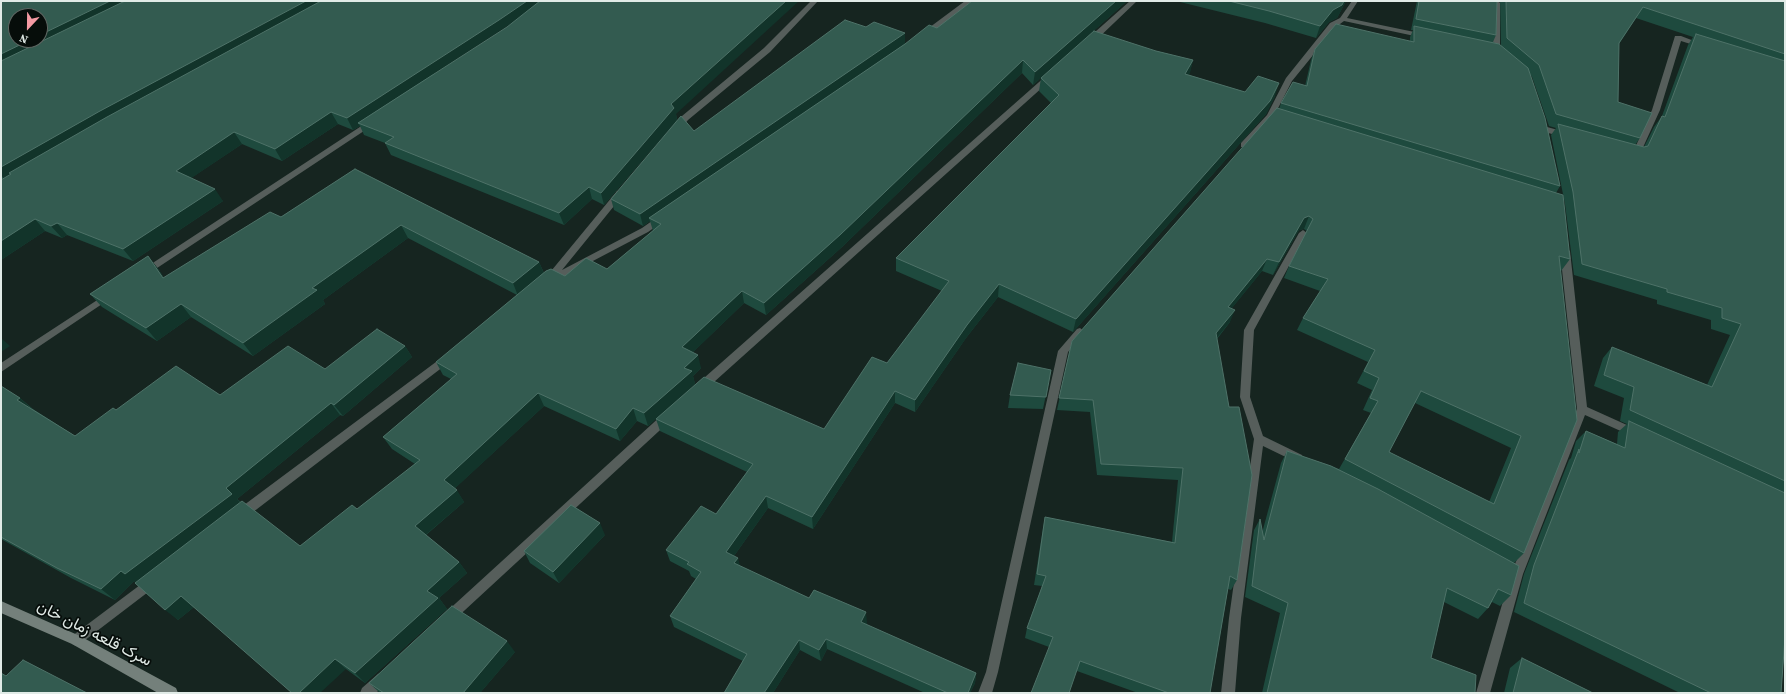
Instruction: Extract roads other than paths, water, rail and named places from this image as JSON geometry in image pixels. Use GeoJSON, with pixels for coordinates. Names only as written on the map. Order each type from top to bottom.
{"type":"FeatureCollection","features":[{"type":"Feature","properties":{"kind":"street"},"geometry":{"type":"LineString","coordinates":[[670,136],[685,118],[767,50],[815,1]]}},
{"type":"Feature","properties":{"kind":"street"},"geometry":{"type":"LineString","coordinates":[[920,39],[969,1]]}},
{"type":"Feature","properties":{"kind":"street"},"geometry":{"type":"LineString","coordinates":[[1082,48],[1134,1]]}},
{"type":"Feature","properties":{"kind":"street"},"geometry":{"type":"LineString","coordinates":[[1239,151],[1274,117],[1289,80],[1333,25],[1343,20],[1355,1]]}},
{"type":"Feature","properties":{"kind":"street"},"geometry":{"type":"LineString","coordinates":[[1490,1],[1497,3],[1492,50],[1506,60]]}},
{"type":"Feature","properties":{"kind":"street"},"geometry":{"type":"LineString","coordinates":[[1343,20],[1435,38]]}},
{"type":"Feature","properties":{"kind":"street"},"geometry":{"type":"LineString","coordinates":[[1621,150],[1636,154],[1656,110],[1678,38],[1708,48]]}},
{"type":"Feature","properties":{"kind":"street"},"geometry":{"type":"LineString","coordinates":[[692,395],[1058,69]]}},
{"type":"Feature","properties":{"kind":"street"},"geometry":{"type":"LineString","coordinates":[[138,276],[381,117]]}},
{"type":"Feature","properties":{"kind":"street"},"geometry":{"type":"LineString","coordinates":[[1548,144],[1543,126],[1575,137]]}},
{"type":"Feature","properties":{"kind":"street"},"geometry":{"type":"LineString","coordinates":[[628,184],[544,283],[645,230],[670,213]]}},
{"type":"Feature","properties":{"kind":"street"},"geometry":{"type":"LineString","coordinates":[[1228,693],[1235,618],[1259,439],[1245,397],[1249,330],[1303,233]]}},
{"type":"Feature","properties":{"kind":"street"},"geometry":{"type":"LineString","coordinates":[[1483,693],[1517,574],[1582,409],[1564,243]]}},
{"type":"Feature","properties":{"kind":"street"},"geometry":{"type":"LineString","coordinates":[[1,368],[118,290]]}},
{"type":"Feature","properties":{"kind":"street"},"geometry":{"type":"LineString","coordinates":[[985,693],[992,672],[1063,351],[1089,322]]}},
{"type":"Feature","properties":{"kind":"street"},"geometry":{"type":"LineString","coordinates":[[233,520],[459,348]]}},
{"type":"Feature","properties":{"kind":"street"},"geometry":{"type":"LineString","coordinates":[[1582,409],[1647,439]]}},
{"type":"Feature","properties":{"kind":"street"},"geometry":{"type":"LineString","coordinates":[[442,623],[675,410]]}},
{"type":"Feature","properties":{"kind":"street"},"geometry":{"type":"LineString","coordinates":[[1259,439],[1307,462]]}},
{"type":"Feature","properties":{"kind":"street"},"geometry":{"type":"LineString","coordinates":[[1504,567],[1517,574]]}},
{"type":"Feature","properties":{"kind":"street"},"geometry":{"type":"LineString","coordinates":[[76,640],[164,573]]}},
{"type":"Feature","properties":{"kind":"street","name":"سرک قلعه زمان خان"},"geometry":{"type":"LineString","coordinates":[[1,607],[76,640],[172,693]]}},
{"type":"Feature","properties":{"kind":"street"},"geometry":{"type":"LineString","coordinates":[[367,693],[390,672]]}}]}
